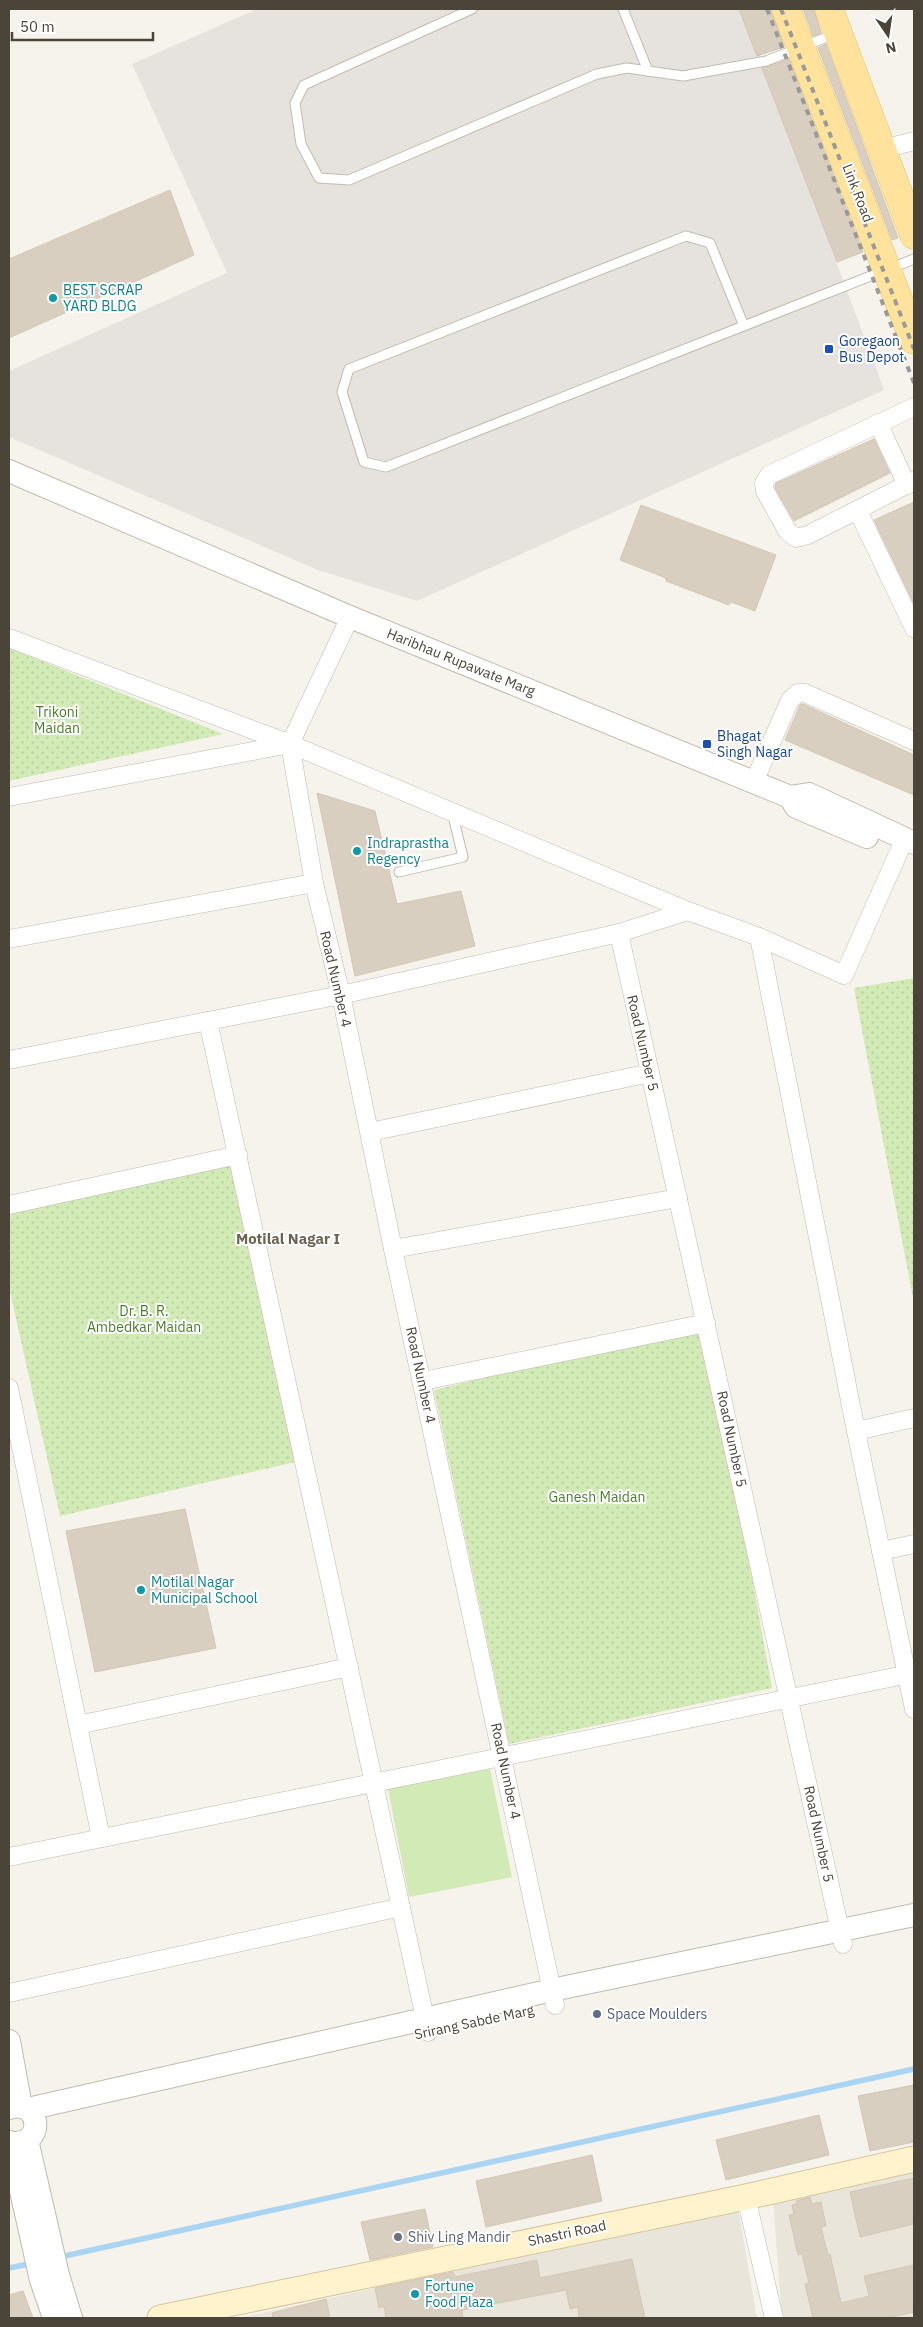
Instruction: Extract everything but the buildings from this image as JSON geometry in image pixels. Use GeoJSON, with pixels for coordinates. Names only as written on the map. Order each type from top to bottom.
{"type":"FeatureCollection","features":[{"type":"Feature","properties":{"kind":"main road","name":"Link Road"},"geometry":{"type":"LineString","coordinates":[[786,9],[914,340]]}},
{"type":"Feature","properties":{"kind":"main road"},"geometry":{"type":"LineString","coordinates":[[834,21],[914,235]]}},
{"type":"Feature","properties":{"kind":"main road","name":"Shastri Road"},"geometry":{"type":"LineString","coordinates":[[160,2318],[746,2197],[914,2159]]}},
{"type":"Feature","properties":{"kind":"street"},"geometry":{"type":"LineString","coordinates":[[883,149],[914,141]]}},
{"type":"Feature","properties":{"kind":"street"},"geometry":{"type":"LineString","coordinates":[[878,423],[911,483],[808,535],[796,538],[788,532],[765,491],[764,483],[769,475],[878,423],[914,407]]}},
{"type":"Feature","properties":{"kind":"street","name":"Haribhau Rupawate Marg"},"geometry":{"type":"LineString","coordinates":[[9,471],[350,617],[790,797],[808,794],[908,848]]}},
{"type":"Feature","properties":{"kind":"street"},"geometry":{"type":"LineString","coordinates":[[858,511],[914,628]]}},
{"type":"Feature","properties":{"kind":"street"},"geometry":{"type":"LineString","coordinates":[[290,744],[350,617]]}},
{"type":"Feature","properties":{"kind":"street"},"geometry":{"type":"LineString","coordinates":[[9,638],[290,744],[688,912],[759,937],[844,975],[908,848]]}},
{"type":"Feature","properties":{"kind":"street"},"geometry":{"type":"LineString","coordinates":[[754,782],[790,700],[798,693],[804,693],[914,741]]}},
{"type":"Feature","properties":{"kind":"street"},"geometry":{"type":"LineString","coordinates":[[9,797],[290,744]]}},
{"type":"Feature","properties":{"kind":"street","name":"Road Number 4"},"geometry":{"type":"LineString","coordinates":[[290,744],[314,883],[341,995],[393,1249],[423,1381],[554,1997]]}},
{"type":"Feature","properties":{"kind":"street"},"geometry":{"type":"LineString","coordinates":[[9,939],[314,883]]}},
{"type":"Feature","properties":{"kind":"street"},"geometry":{"type":"LineString","coordinates":[[9,1060],[341,995],[619,933],[688,912]]}},
{"type":"Feature","properties":{"kind":"street","name":"Road Number 5"},"geometry":{"type":"LineString","coordinates":[[619,933],[842,1937]]}},
{"type":"Feature","properties":{"kind":"street"},"geometry":{"type":"LineString","coordinates":[[759,937],[856,1430],[881,1550],[910,1674],[914,1709]]}},
{"type":"Feature","properties":{"kind":"street"},"geometry":{"type":"LineString","coordinates":[[208,1021],[427,2026]]}},
{"type":"Feature","properties":{"kind":"street"},"geometry":{"type":"LineString","coordinates":[[370,1132],[650,1073]]}},
{"type":"Feature","properties":{"kind":"street"},"geometry":{"type":"LineString","coordinates":[[9,1205],[238,1155]]}},
{"type":"Feature","properties":{"kind":"street"},"geometry":{"type":"LineString","coordinates":[[393,1249],[678,1198]]}},
{"type":"Feature","properties":{"kind":"street"},"geometry":{"type":"LineString","coordinates":[[423,1381],[706,1323]]}},
{"type":"Feature","properties":{"kind":"street"},"geometry":{"type":"LineString","coordinates":[[9,1388],[101,1838]]}},
{"type":"Feature","properties":{"kind":"street"},"geometry":{"type":"LineString","coordinates":[[856,1430],[914,1418]]}},
{"type":"Feature","properties":{"kind":"street"},"geometry":{"type":"LineString","coordinates":[[881,1550],[914,1544]]}},
{"type":"Feature","properties":{"kind":"street"},"geometry":{"type":"LineString","coordinates":[[78,1725],[349,1667]]}},
{"type":"Feature","properties":{"kind":"street"},"geometry":{"type":"LineString","coordinates":[[9,1857],[910,1674]]}},
{"type":"Feature","properties":{"kind":"street"},"geometry":{"type":"LineString","coordinates":[[9,1993],[401,1907]]}},
{"type":"Feature","properties":{"kind":"street"},"geometry":{"type":"LineString","coordinates":[[842,1937],[914,1915]]}},
{"type":"Feature","properties":{"kind":"street","name":"Srirang Sabde Marg"},"geometry":{"type":"LineString","coordinates":[[23,2111],[86,2102],[554,1997],[842,1937],[914,1929]]}},
{"type":"Feature","properties":{"kind":"street"},"geometry":{"type":"LineString","coordinates":[[9,2041],[23,2111],[35,2131],[15,2141],[49,2277],[54,2318]]}},
{"type":"Feature","properties":{"kind":"street"},"geometry":{"type":"LineString","coordinates":[[746,2197],[774,2318]]}},
{"type":"Feature","properties":{"kind":"street"},"geometry":{"type":"LineString","coordinates":[[49,2277],[71,2318]]}},
{"type":"Feature","properties":{"kind":"lane"},"geometry":{"type":"LineString","coordinates":[[472,9],[304,85],[295,103],[301,144],[320,178],[349,180],[597,74],[627,68],[683,76],[766,61],[801,46],[834,21]]}},
{"type":"Feature","properties":{"kind":"lane"},"geometry":{"type":"LineString","coordinates":[[624,9],[648,71]]}},
{"type":"Feature","properties":{"kind":"lane"},"geometry":{"type":"LineString","coordinates":[[744,326],[710,243],[686,236],[349,369],[342,392],[364,462],[386,467],[744,326],[887,269],[914,259]]}},
{"type":"Feature","properties":{"kind":"lane"},"geometry":{"type":"LineString","coordinates":[[399,872],[463,858],[452,812]]}},
{"type":"Feature","properties":{"kind":"shaded area"},"geometry":{"type":"Polygon","coordinates":[[[257,9],[742,9],[884,390],[417,601],[318,570],[9,437],[9,371],[227,273],[132,64],[257,9]]]}},
{"type":"Feature","properties":{"kind":"shaded area"},"geometry":{"type":"Polygon","coordinates":[[[914,2168],[914,2318],[782,2318],[773,2200],[914,2168]]]}},
{"type":"Feature","properties":{"kind":"shaded area"},"geometry":{"type":"Polygon","coordinates":[[[738,2208],[757,2318],[239,2318],[738,2208]]]}},
{"type":"Feature","properties":{"kind":"green space","name":"Trikoni Maidan"},"geometry":{"type":"Polygon","coordinates":[[[9,648],[223,734],[9,781],[9,648]]]}},
{"type":"Feature","properties":{"kind":"green space"},"geometry":{"type":"Polygon","coordinates":[[[914,978],[914,1303],[854,988],[914,978]]]}},
{"type":"Feature","properties":{"kind":"green space","name":"Dr. B. R. Ambedkar Maidan"},"geometry":{"type":"Polygon","coordinates":[[[239,1161],[304,1460],[60,1516],[9,1287],[9,1212],[239,1161]]]}},
{"type":"Feature","properties":{"kind":"green space","name":"Ganesh Maidan"},"geometry":{"type":"Polygon","coordinates":[[[706,1324],[772,1688],[509,1744],[434,1390],[706,1324]]]}},
{"type":"Feature","properties":{"kind":"green space"},"geometry":{"type":"Polygon","coordinates":[[[490,1769],[512,1877],[409,1897],[388,1789],[490,1769]]]}},
{"type":"Feature","properties":{"kind":"waterway"},"geometry":{"type":"LineString","coordinates":[[60,2257],[914,2069]]}},
{"type":"Feature","properties":{"kind":"waterway"},"geometry":{"type":"LineString","coordinates":[[9,2268],[34,2263]]}},
{"type":"Feature","properties":{"kind":"railway"},"geometry":{"type":"LineString","coordinates":[[767,9],[914,383]]}},
{"type":"Feature","properties":{"kind":"railway"},"geometry":{"type":"LineString","coordinates":[[781,9],[914,349]]}},
{"type":"Feature","properties":{"kind":"place","name":"BEST SCRAP YARD BLDG"},"geometry":{"type":"Point","coordinates":[53,298]}},
{"type":"Feature","properties":{"kind":"place","name":"Goregaon Bus Depot"},"geometry":{"type":"Point","coordinates":[829,349]}},
{"type":"Feature","properties":{"kind":"place","name":"Bhagat Singh Nagar"},"geometry":{"type":"Point","coordinates":[707,744]}},
{"type":"Feature","properties":{"kind":"place","name":"Indraprastha Regency"},"geometry":{"type":"Point","coordinates":[357,851]}},
{"type":"Feature","properties":{"kind":"place","name":"Motilal Nagar Municipal School"},"geometry":{"type":"Point","coordinates":[141,1590]}},
{"type":"Feature","properties":{"kind":"place","name":"Space Moulders"},"geometry":{"type":"Point","coordinates":[597,2014]}},
{"type":"Feature","properties":{"kind":"place","name":"Shiv Ling Mandir"},"geometry":{"type":"Point","coordinates":[398,2237]}},
{"type":"Feature","properties":{"kind":"place","name":"Fortune Food Plaza"},"geometry":{"type":"Point","coordinates":[415,2294]}},
{"type":"Feature","properties":{"kind":"district","name":"Motilal Nagar I"},"geometry":{"type":"Point","coordinates":[288,1238]}}]}
